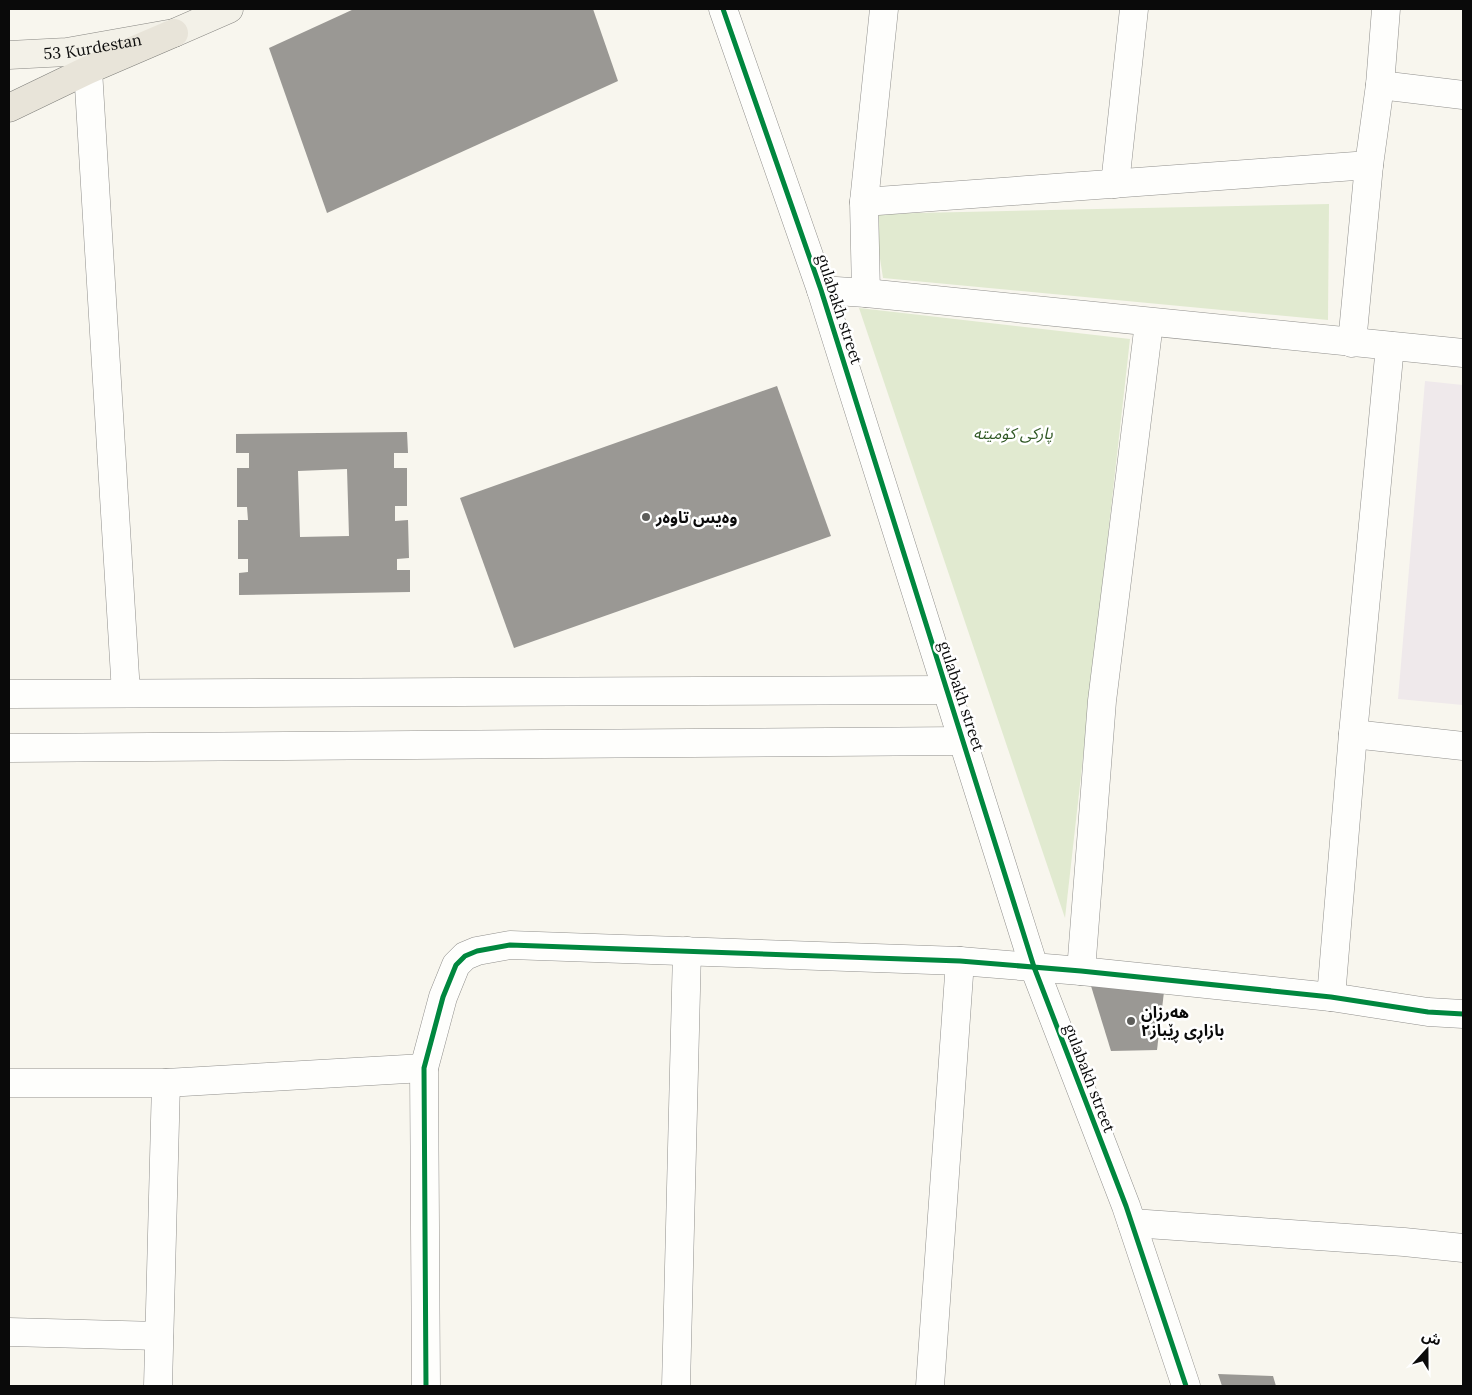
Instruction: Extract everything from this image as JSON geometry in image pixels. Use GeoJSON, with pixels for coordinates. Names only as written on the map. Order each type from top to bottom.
{"type":"FeatureCollection","features":[{"type":"Feature","properties":{"kind":"main road","name":"53 Kurdestan"},"geometry":{"type":"LineString","coordinates":[[9,55],[67,52],[174,32],[229,9]]}},
{"type":"Feature","properties":{"kind":"main road"},"geometry":{"type":"LineString","coordinates":[[9,108],[174,32]]}},
{"type":"Feature","properties":{"kind":"street","name":"gulabakh street"},"geometry":{"type":"LineString","coordinates":[[723,9],[821,290],[1034,967],[1132,1223],[1186,1386]]}},
{"type":"Feature","properties":{"kind":"street"},"geometry":{"type":"LineString","coordinates":[[866,293],[864,202],[884,9]]}},
{"type":"Feature","properties":{"kind":"street"},"geometry":{"type":"LineString","coordinates":[[1115,184],[1134,9]]}},
{"type":"Feature","properties":{"kind":"street"},"geometry":{"type":"LineString","coordinates":[[1352,343],[1369,165],[1380,85],[1386,9]]}},
{"type":"Feature","properties":{"kind":"street"},"geometry":{"type":"LineString","coordinates":[[88,70],[126,693]]}},
{"type":"Feature","properties":{"kind":"street"},"geometry":{"type":"LineString","coordinates":[[1380,85],[1463,95]]}},
{"type":"Feature","properties":{"kind":"street"},"geometry":{"type":"LineString","coordinates":[[864,202],[1369,165]]}},
{"type":"Feature","properties":{"kind":"street"},"geometry":{"type":"LineString","coordinates":[[821,290],[1463,353]]}},
{"type":"Feature","properties":{"kind":"street"},"geometry":{"type":"LineString","coordinates":[[1081,971],[1102,702],[1149,323]]}},
{"type":"Feature","properties":{"kind":"street"},"geometry":{"type":"LineString","coordinates":[[1331,997],[1353,734],[1390,346]]}},
{"type":"Feature","properties":{"kind":"street"},"geometry":{"type":"LineString","coordinates":[[9,694],[946,690]]}},
{"type":"Feature","properties":{"kind":"street"},"geometry":{"type":"LineString","coordinates":[[1353,734],[1463,746]]}},
{"type":"Feature","properties":{"kind":"street"},"geometry":{"type":"LineString","coordinates":[[9,748],[963,741]]}},
{"type":"Feature","properties":{"kind":"street"},"geometry":{"type":"LineString","coordinates":[[426,1386],[424,1068],[449,979],[456,965],[465,956],[477,951],[510,946],[960,961],[1081,971],[1331,997],[1428,1012],[1463,1014]]}},
{"type":"Feature","properties":{"kind":"street"},"geometry":{"type":"LineString","coordinates":[[676,1386],[687,951]]}},
{"type":"Feature","properties":{"kind":"street"},"geometry":{"type":"LineString","coordinates":[[930,1386],[960,961]]}},
{"type":"Feature","properties":{"kind":"street"},"geometry":{"type":"LineString","coordinates":[[9,1083],[166,1084],[424,1068]]}},
{"type":"Feature","properties":{"kind":"street"},"geometry":{"type":"LineString","coordinates":[[158,1386],[166,1084]]}},
{"type":"Feature","properties":{"kind":"street"},"geometry":{"type":"LineString","coordinates":[[1132,1223],[1404,1242],[1463,1248]]}},
{"type":"Feature","properties":{"kind":"street"},"geometry":{"type":"LineString","coordinates":[[9,1332],[159,1336]]}},
{"type":"Feature","properties":{"kind":"shaded area"},"geometry":{"type":"Polygon","coordinates":[[[1425,381],[1463,385],[1463,705],[1398,699],[1425,381]]]}},
{"type":"Feature","properties":{"kind":"green space"},"geometry":{"type":"Polygon","coordinates":[[[1329,204],[1328,320],[883,278],[873,214],[1329,204]]]}},
{"type":"Feature","properties":{"kind":"green space","name":"پارکی کۆمیتە"},"geometry":{"type":"Polygon","coordinates":[[[859,308],[1130,339],[1065,918],[859,308]]]}},
{"type":"Feature","properties":{"kind":"building"},"geometry":{"type":"Polygon","coordinates":[[[354,9],[593,9],[618,81],[327,213],[269,48],[354,9]]]}},
{"type":"Feature","properties":{"kind":"building","name":"وەیس تاوەر"},"geometry":{"type":"Polygon","coordinates":[[[777,386],[831,536],[514,648],[460,498],[777,386]]]}},
{"type":"Feature","properties":{"kind":"building"},"geometry":{"type":"Polygon","coordinates":[[[407,432],[408,453],[394,453],[394,468],[407,468],[407,506],[395,506],[395,521],[408,520],[409,558],[397,559],[397,570],[410,570],[410,592],[239,595],[239,573],[248,572],[248,559],[238,559],[238,520],[248,520],[247,507],[237,507],[237,468],[249,468],[249,453],[236,453],[236,434],[407,432]],[[347,469],[298,471],[300,537],[349,536],[347,469]]]}},
{"type":"Feature","properties":{"kind":"building","name":"هەرزان بازاڕی ڕێباز٢"},"geometry":{"type":"Polygon","coordinates":[[[1091,986],[1164,992],[1157,1050],[1111,1051],[1091,986]]]}},
{"type":"Feature","properties":{"kind":"building"},"geometry":{"type":"Polygon","coordinates":[[[1218,1374],[1273,1376],[1276,1386],[1222,1386],[1218,1374]]]}},
{"type":"Feature","properties":{"kind":"cycle path"},"geometry":{"type":"LineString","coordinates":[[723,9],[821,290],[1034,967],[1126,1206],[1186,1386]]}},
{"type":"Feature","properties":{"kind":"cycle path"},"geometry":{"type":"LineString","coordinates":[[426,1386],[424,1068],[443,997],[456,965],[465,956],[477,951],[510,945],[960,961],[1081,971],[1331,997],[1428,1012],[1463,1014]]}},
{"type":"Feature","properties":{"kind":"place","name":"وەیس تاوەر"},"geometry":{"type":"Point","coordinates":[646,517]}},
{"type":"Feature","properties":{"kind":"place","name":"هەرزان بازاڕی ڕێباز٢"},"geometry":{"type":"Point","coordinates":[1131,1021]}}]}
